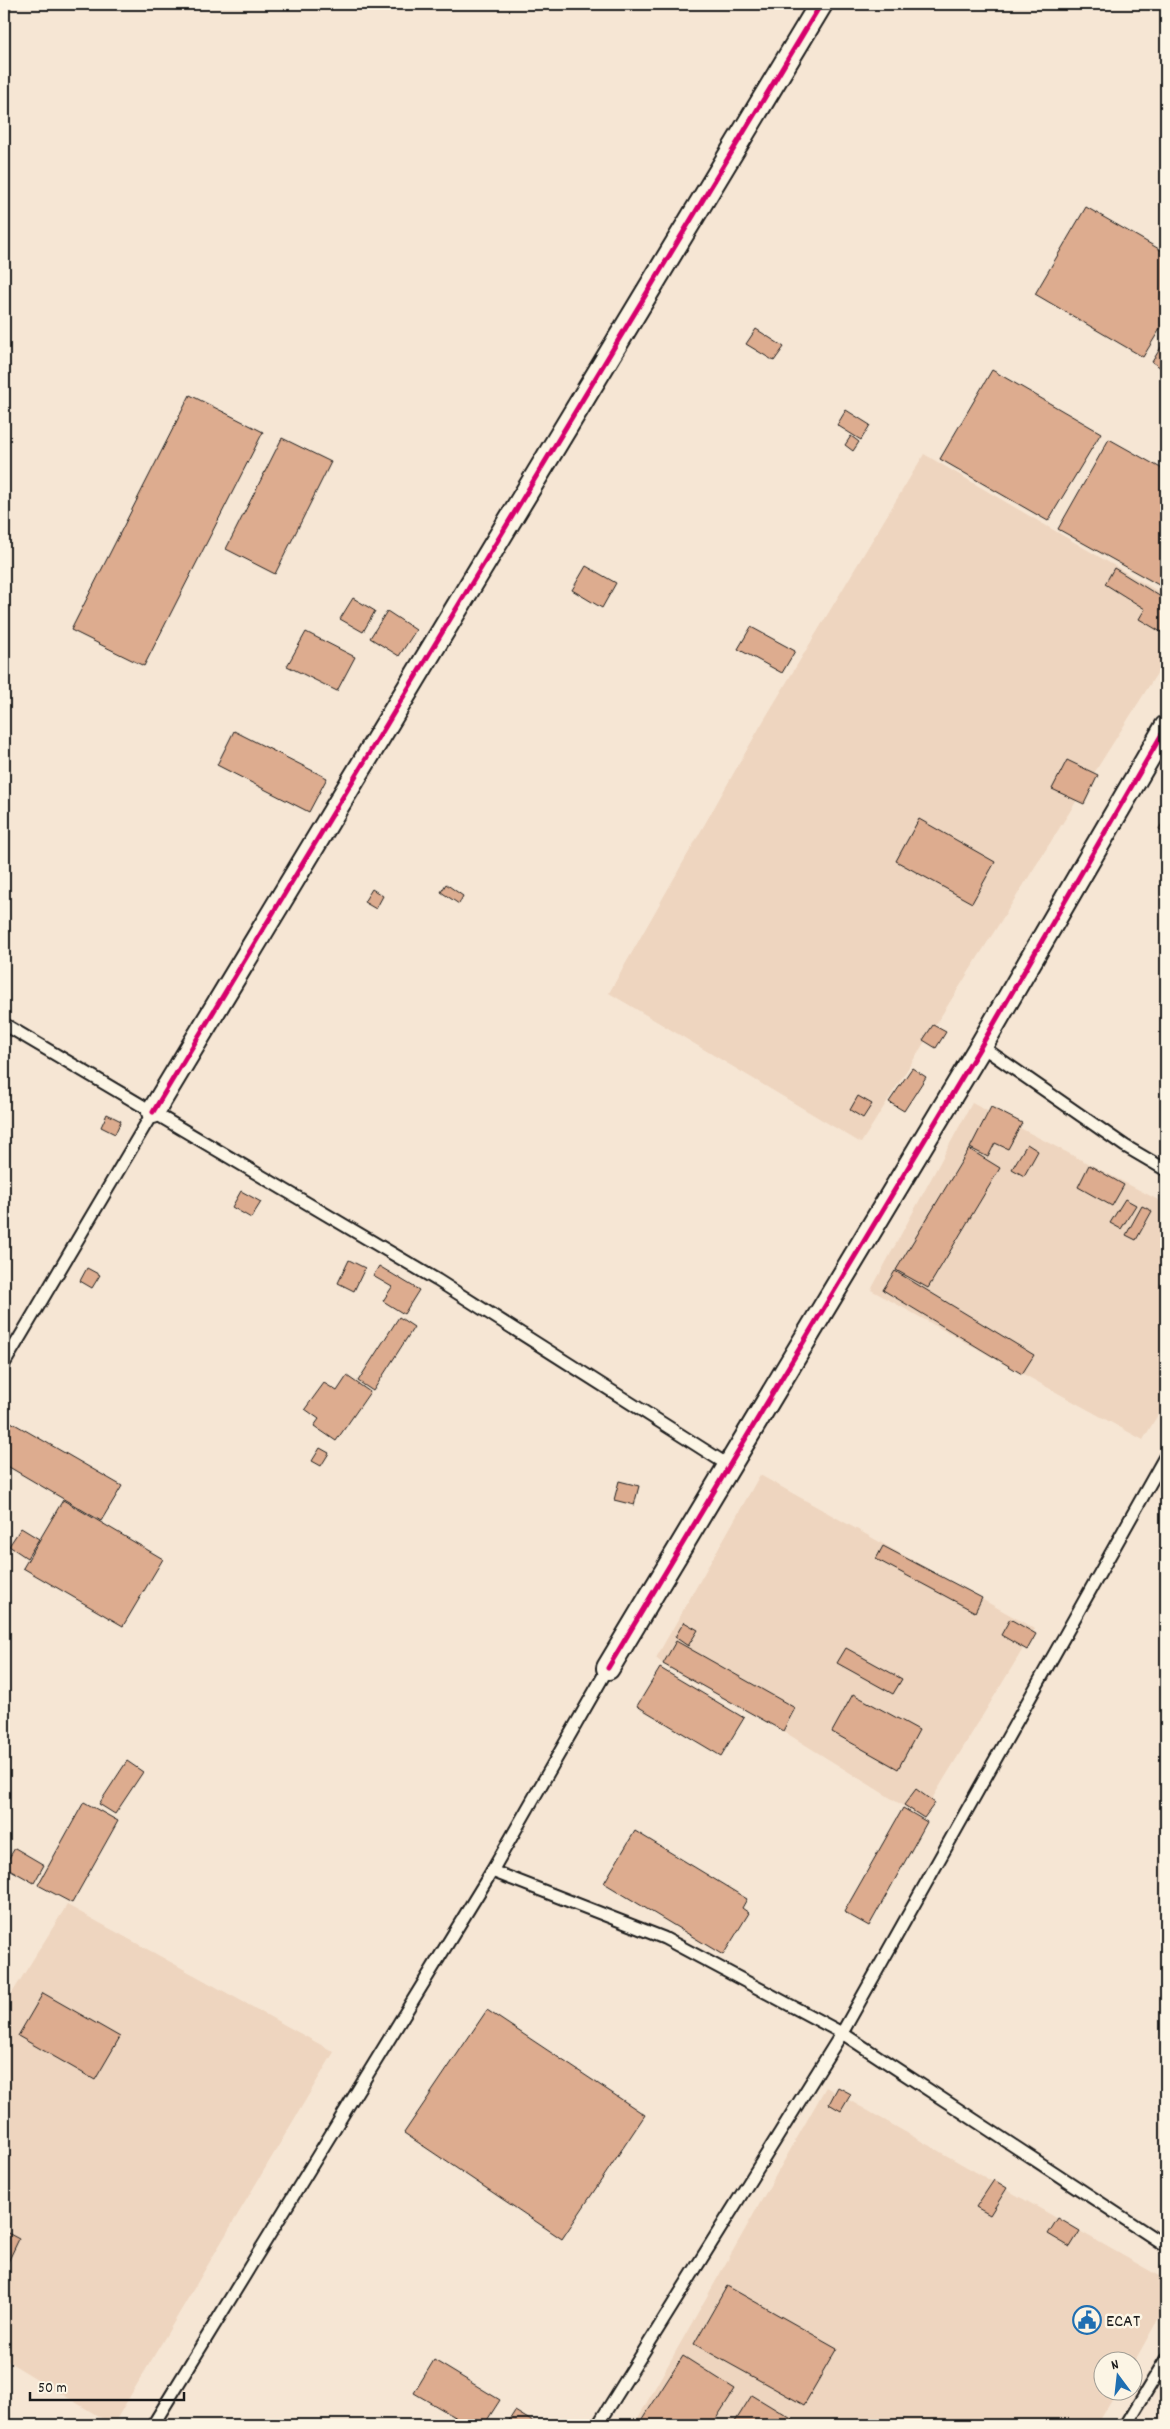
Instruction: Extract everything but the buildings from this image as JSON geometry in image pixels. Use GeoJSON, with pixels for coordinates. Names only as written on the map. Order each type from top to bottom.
{"type":"FeatureCollection","features":[{"type":"Feature","properties":{"kind":"street"},"geometry":{"type":"LineString","coordinates":[[153,1112],[821,4]]}},
{"type":"Feature","properties":{"kind":"street"},"geometry":{"type":"LineString","coordinates":[[608,1668],[981,1046],[1166,727]]}},
{"type":"Feature","properties":{"kind":"lane"},"geometry":{"type":"LineString","coordinates":[[4,1024],[437,1280],[728,1465]]}},
{"type":"Feature","properties":{"kind":"lane"},"geometry":{"type":"LineString","coordinates":[[981,1046],[1125,1146],[1166,1170]]}},
{"type":"Feature","properties":{"kind":"lane"},"geometry":{"type":"LineString","coordinates":[[4,1364],[153,1112]]}},
{"type":"Feature","properties":{"kind":"lane"},"geometry":{"type":"LineString","coordinates":[[598,2425],[842,2033],[1166,1454]]}},
{"type":"Feature","properties":{"kind":"lane"},"geometry":{"type":"LineString","coordinates":[[153,2425],[492,1871],[608,1668]]}},
{"type":"Feature","properties":{"kind":"lane"},"geometry":{"type":"LineString","coordinates":[[492,1871],[664,1938],[842,2033],[1166,2246]]}},
{"type":"Feature","properties":{"kind":"lane"},"geometry":{"type":"LineString","coordinates":[[1126,2425],[1166,2358]]}},
{"type":"Feature","properties":{"kind":"shaded area"},"geometry":{"type":"Polygon","coordinates":[[[924,454],[1166,596],[1166,659],[861,1143],[609,993],[761,725],[924,454]]]}},
{"type":"Feature","properties":{"kind":"shaded area"},"geometry":{"type":"Polygon","coordinates":[[[972,1103],[1166,1204],[1166,1401],[1143,1440],[871,1290],[972,1103]]]}},
{"type":"Feature","properties":{"kind":"shaded area"},"geometry":{"type":"Polygon","coordinates":[[[760,1475],[1035,1629],[921,1817],[783,1731],[663,1664],[656,1658],[760,1475]]]}},
{"type":"Feature","properties":{"kind":"shaded area"},"geometry":{"type":"Polygon","coordinates":[[[67,1905],[334,2052],[113,2425],[4,2359],[4,2006],[67,1905]]]}},
{"type":"Feature","properties":{"kind":"shaded area"},"geometry":{"type":"Polygon","coordinates":[[[826,2087],[1166,2280],[1166,2305],[1140,2352],[1092,2352],[1092,2402],[1111,2402],[1097,2425],[634,2425],[826,2087]]]}},
{"type":"Feature","properties":{"kind":"cycle path"},"geometry":{"type":"LineString","coordinates":[[153,1112],[821,4]]}},
{"type":"Feature","properties":{"kind":"cycle path"},"geometry":{"type":"LineString","coordinates":[[608,1668],[981,1046],[1166,727]]}},
{"type":"Feature","properties":{"kind":"place","name":"ECAT"},"geometry":{"type":"Point","coordinates":[1087,2320]}}]}
